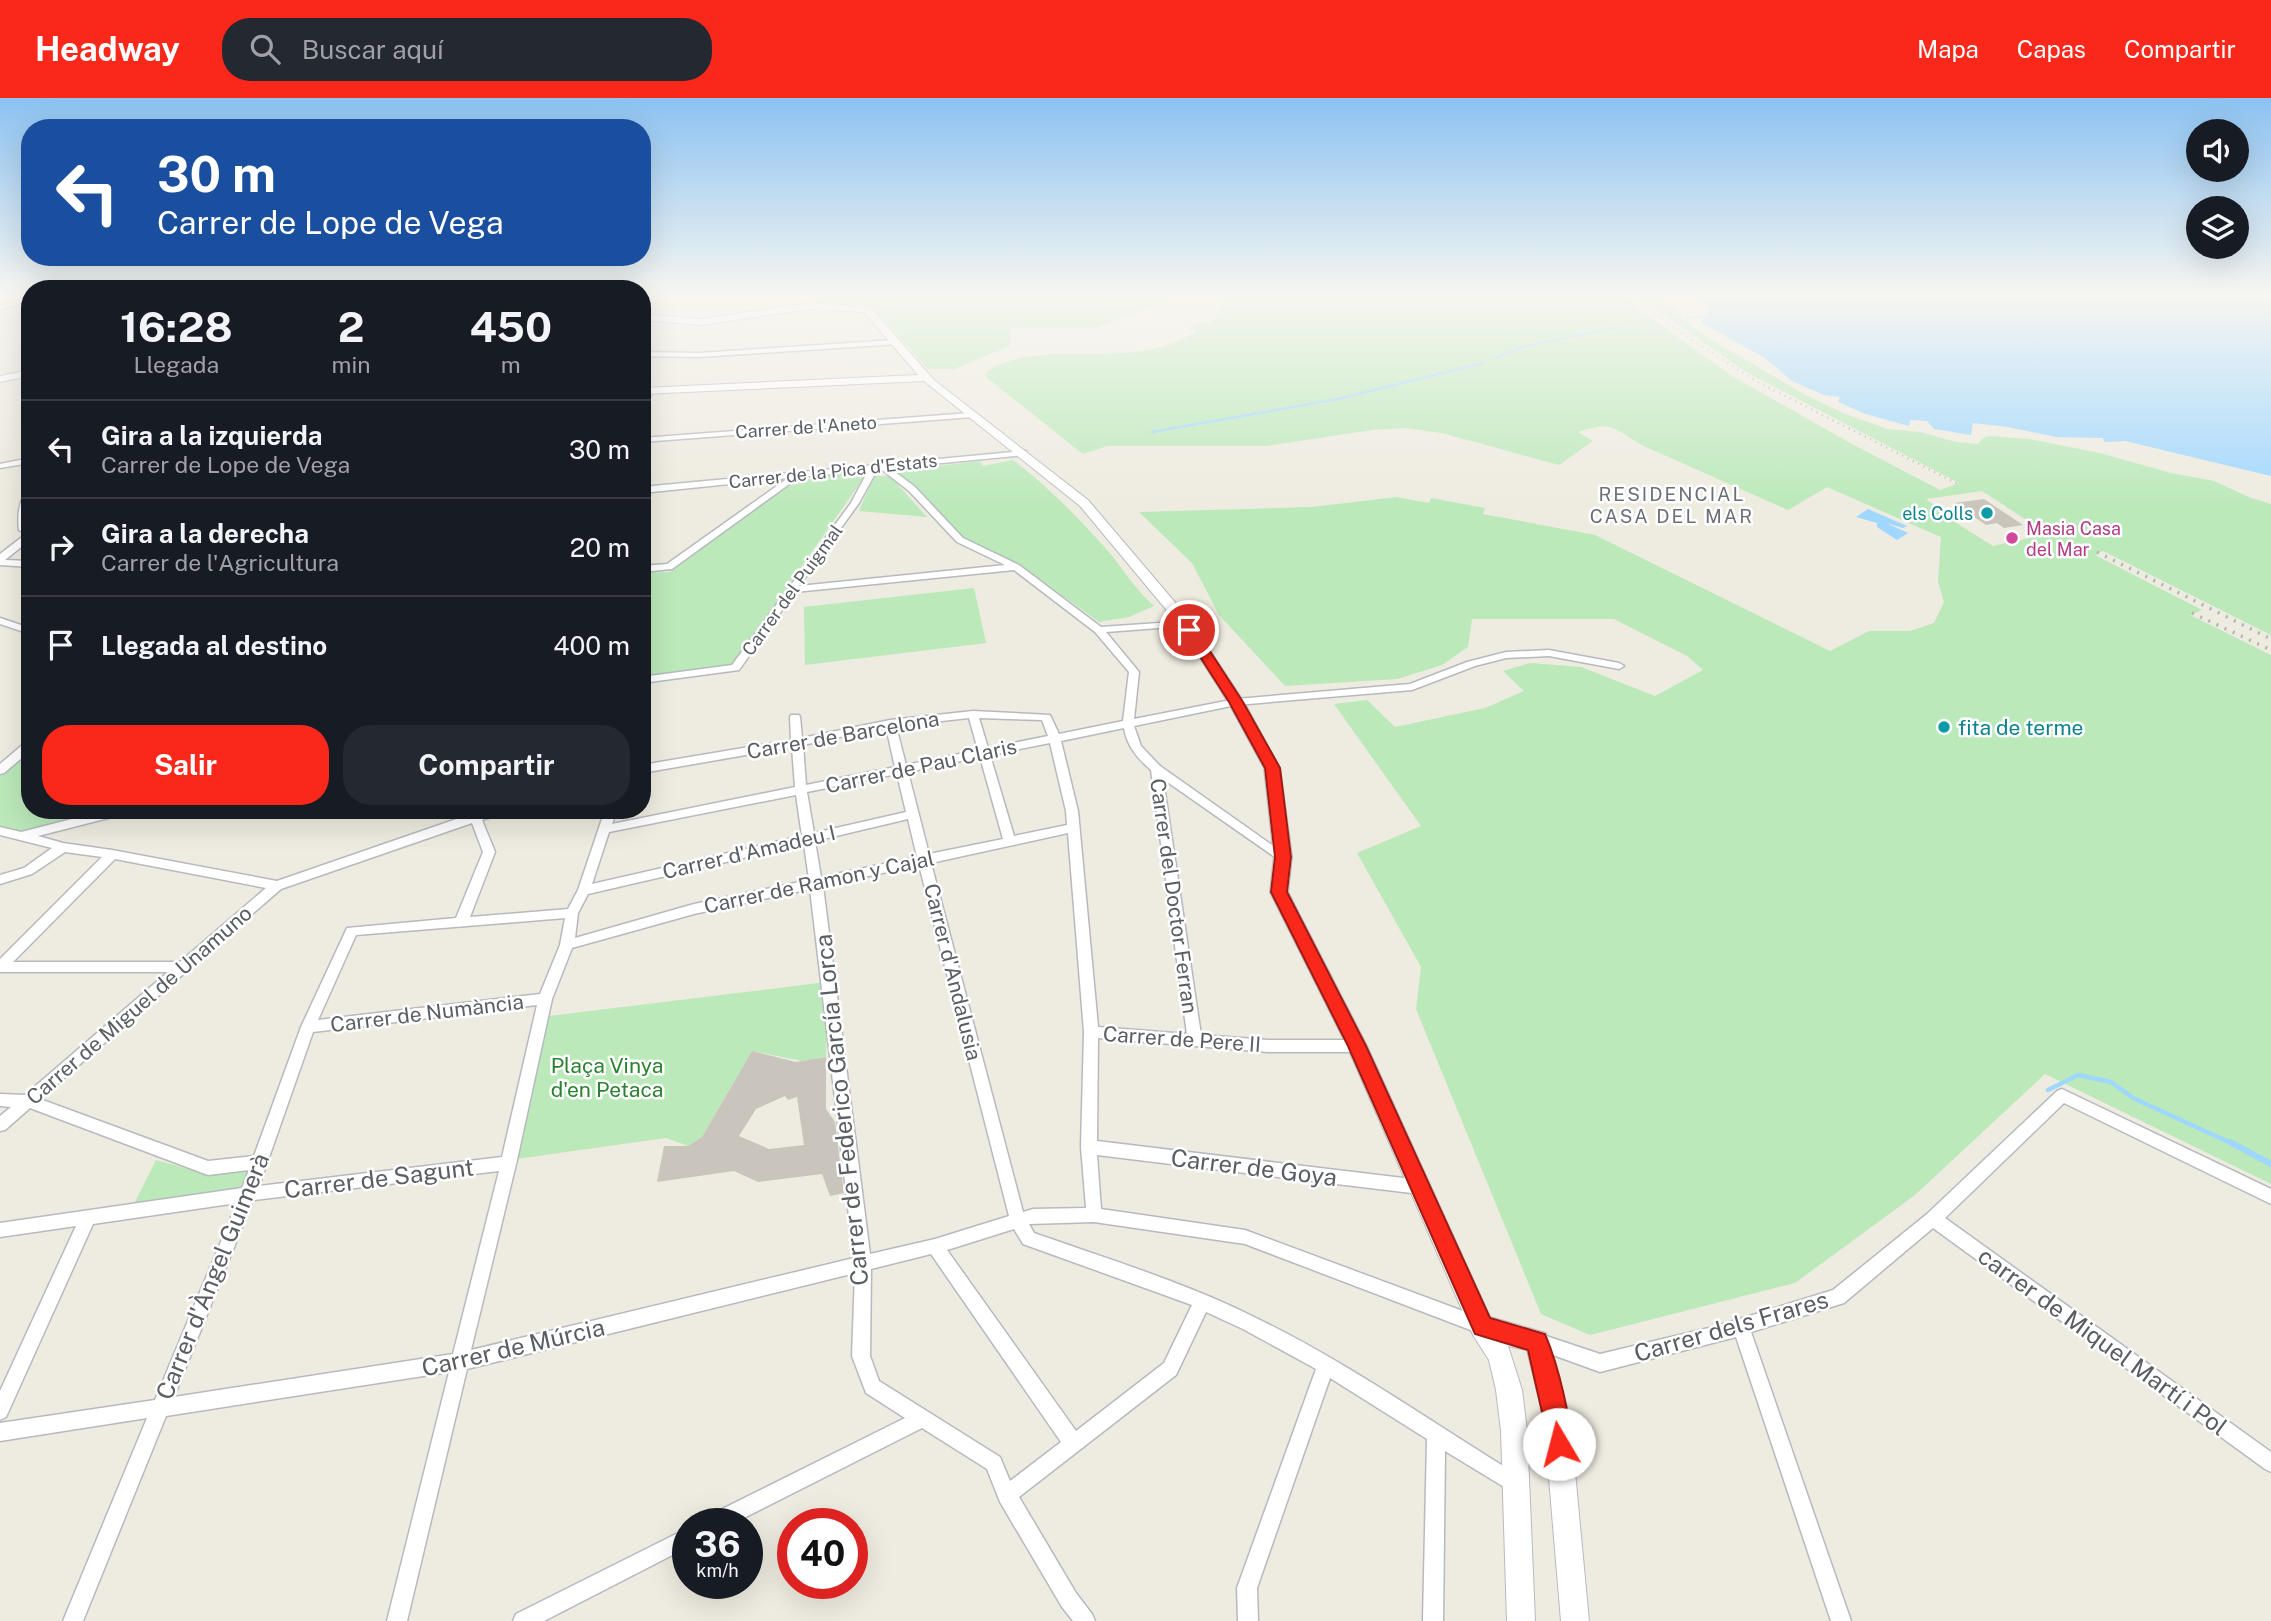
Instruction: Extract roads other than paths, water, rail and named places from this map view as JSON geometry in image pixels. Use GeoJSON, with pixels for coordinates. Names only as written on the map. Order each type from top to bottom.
{"type":"FeatureCollection","features":[{"type":"Feature","properties":{"kind":"street"},"geometry":{"type":"LineString","coordinates":[[916,365],[970,415],[1023,453],[1084,503],[1185,623],[1236,702],[1272,768],[1283,857],[1279,892],[1357,1046],[1482,1327],[1500,1355],[1509,1390],[1514,1431],[1521,1621]]}},
{"type":"Feature","properties":{"kind":"street"},"geometry":{"type":"LineString","coordinates":[[0,379],[21,375]]}},
{"type":"Feature","properties":{"kind":"street"},"geometry":{"type":"LineString","coordinates":[[651,391],[927,378]]}},
{"type":"Feature","properties":{"kind":"street","name":"Carrer de l'Aneto"},"geometry":{"type":"LineString","coordinates":[[651,439],[970,415]]}},
{"type":"Feature","properties":{"kind":"street","name":"Carrer de la Pica d'Estats"},"geometry":{"type":"LineString","coordinates":[[651,489],[1023,453]]}},
{"type":"Feature","properties":{"kind":"street"},"geometry":{"type":"LineString","coordinates":[[0,466],[21,462]]}},
{"type":"Feature","properties":{"kind":"street","name":"Carrer del Doctor Ferran"},"geometry":{"type":"LineString","coordinates":[[878,467],[912,489],[960,540],[1016,567],[1098,630],[1134,672],[1129,724],[1134,748],[1156,769],[1195,1039]]}},
{"type":"Feature","properties":{"kind":"street","name":"Carrer del Puigmal"},"geometry":{"type":"LineString","coordinates":[[651,679],[735,668],[855,503],[878,467]]}},
{"type":"Feature","properties":{"kind":"street"},"geometry":{"type":"LineString","coordinates":[[651,568],[669,567],[799,475]]}},
{"type":"Feature","properties":{"kind":"street"},"geometry":{"type":"LineString","coordinates":[[0,561],[21,542]]}},
{"type":"Feature","properties":{"kind":"street"},"geometry":{"type":"LineString","coordinates":[[0,561],[21,563]]}},
{"type":"Feature","properties":{"kind":"street"},"geometry":{"type":"LineString","coordinates":[[792,590],[1016,567]]}},
{"type":"Feature","properties":{"kind":"street"},"geometry":{"type":"LineString","coordinates":[[0,621],[21,628]]}},
{"type":"Feature","properties":{"kind":"street"},"geometry":{"type":"LineString","coordinates":[[1098,630],[1185,623]]}},
{"type":"Feature","properties":{"kind":"street","name":"Carrer de Pau Claris"},"geometry":{"type":"LineString","coordinates":[[606,830],[1236,702],[1412,687],[1471,664],[1506,655],[1549,653],[1619,666]]}},
{"type":"Feature","properties":{"kind":"street"},"geometry":{"type":"LineString","coordinates":[[973,714],[1010,842]]}},
{"type":"Feature","properties":{"kind":"street","name":"Carrer de Barcelona"},"geometry":{"type":"LineString","coordinates":[[651,767],[797,743],[890,723],[973,714],[1045,717]]}},
{"type":"Feature","properties":{"kind":"street","name":"Carrer de Federico García Lorca"},"geometry":{"type":"LineString","coordinates":[[795,717],[801,791],[816,883],[863,1263],[861,1356],[872,1387],[994,1463],[1007,1495],[1069,1600],[1085,1621]]}},
{"type":"Feature","properties":{"kind":"street"},"geometry":{"type":"LineString","coordinates":[[1045,717],[1055,738],[1072,811],[1091,1032],[1089,1147],[1094,1215]]}},
{"type":"Feature","properties":{"kind":"street","name":"Carrer d'Andalusia"},"geometry":{"type":"LineString","coordinates":[[890,723],[1018,1221]]}},
{"type":"Feature","properties":{"kind":"street"},"geometry":{"type":"LineString","coordinates":[[0,770],[21,752]]}},
{"type":"Feature","properties":{"kind":"street"},"geometry":{"type":"LineString","coordinates":[[1156,769],[1283,857]]}},
{"type":"Feature","properties":{"kind":"street","name":"Carrer d'Amadeu I"},"geometry":{"type":"LineString","coordinates":[[584,890],[914,814]]}},
{"type":"Feature","properties":{"kind":"street"},"geometry":{"type":"LineString","coordinates":[[19,837],[89,819]]}},
{"type":"Feature","properties":{"kind":"street"},"geometry":{"type":"LineString","coordinates":[[0,831],[63,847],[277,886],[469,819]]}},
{"type":"Feature","properties":{"kind":"street"},"geometry":{"type":"LineString","coordinates":[[476,819],[489,852],[461,922],[572,913]]}},
{"type":"Feature","properties":{"kind":"street"},"geometry":{"type":"LineString","coordinates":[[397,1621],[545,999],[567,944],[572,913],[584,890],[609,819]]}},
{"type":"Feature","properties":{"kind":"street","name":"Carrer de Ramon y Cajal"},"geometry":{"type":"LineString","coordinates":[[567,944],[694,909],[1073,828]]}},
{"type":"Feature","properties":{"kind":"street"},"geometry":{"type":"LineString","coordinates":[[0,880],[28,871],[63,847]]}},
{"type":"Feature","properties":{"kind":"street"},"geometry":{"type":"LineString","coordinates":[[0,967],[112,854]]}},
{"type":"Feature","properties":{"kind":"street","name":"Carrer de Miguel de Unamuno"},"geometry":{"type":"LineString","coordinates":[[0,1125],[277,886]]}},
{"type":"Feature","properties":{"kind":"street","name":"Carrer d'Àngel Guimerà"},"geometry":{"type":"LineString","coordinates":[[73,1621],[248,1194],[308,1027],[352,931],[461,922]]}},
{"type":"Feature","properties":{"kind":"street"},"geometry":{"type":"LineString","coordinates":[[0,967],[180,967]]}},
{"type":"Feature","properties":{"kind":"street","name":"Carrer de Numància"},"geometry":{"type":"LineString","coordinates":[[308,1027],[545,999]]}},
{"type":"Feature","properties":{"kind":"street","name":"Carrer de Pere II"},"geometry":{"type":"LineString","coordinates":[[1091,1032],[1268,1046],[1357,1046]]}},
{"type":"Feature","properties":{"kind":"street","name":"Carrer dels Frares"},"geometry":{"type":"LineString","coordinates":[[1537,1341],[1600,1363],[1717,1335],[1838,1297],[1933,1219],[2062,1095],[2271,1197]]}},
{"type":"Feature","properties":{"kind":"street"},"geometry":{"type":"LineString","coordinates":[[0,1100],[27,1101],[208,1168],[258,1162]]}},
{"type":"Feature","properties":{"kind":"street","name":"Carrer de Goya"},"geometry":{"type":"LineString","coordinates":[[1089,1147],[1420,1187]]}},
{"type":"Feature","properties":{"kind":"street","name":"Carrer de Sagunt"},"geometry":{"type":"LineString","coordinates":[[0,1230],[248,1194],[508,1163]]}},
{"type":"Feature","properties":{"kind":"street"},"geometry":{"type":"LineString","coordinates":[[1514,1484],[1326,1366],[1203,1301],[1029,1239],[1018,1221],[1033,1216],[1094,1215],[1245,1237],[1482,1327],[1537,1341],[1557,1419],[1575,1621]]}},
{"type":"Feature","properties":{"kind":"street"},"geometry":{"type":"LineString","coordinates":[[0,1411],[88,1217]]}},
{"type":"Feature","properties":{"kind":"street","name":"carrer de Miquel Martí i Pol"},"geometry":{"type":"LineString","coordinates":[[1933,1219],[2271,1463]]}},
{"type":"Feature","properties":{"kind":"street","name":"Carrer de Múrcia"},"geometry":{"type":"LineString","coordinates":[[0,1432],[459,1362],[935,1246],[1018,1221]]}},
{"type":"Feature","properties":{"kind":"street"},"geometry":{"type":"LineString","coordinates":[[935,1246],[1074,1444]]}},
{"type":"Feature","properties":{"kind":"street"},"geometry":{"type":"LineString","coordinates":[[1007,1495],[1170,1368],[1203,1301]]}},
{"type":"Feature","properties":{"kind":"street"},"geometry":{"type":"LineString","coordinates":[[1739,1326],[1746,1339],[1841,1621]]}},
{"type":"Feature","properties":{"kind":"street"},"geometry":{"type":"LineString","coordinates":[[1248,1621],[1247,1588],[1326,1366]]}},
{"type":"Feature","properties":{"kind":"street"},"geometry":{"type":"LineString","coordinates":[[745,1508],[923,1418]]}},
{"type":"Feature","properties":{"kind":"street"},"geometry":{"type":"LineString","coordinates":[[1433,1621],[1436,1436]]}},
{"type":"Feature","properties":{"kind":"street"},"geometry":{"type":"LineString","coordinates":[[523,1621],[672,1545]]}},
{"type":"Feature","properties":{"kind":"water"},"geometry":{"type":"Polygon","coordinates":[[[1773,365],[2271,365],[2271,476],[2125,441],[2104,442],[2103,438],[2056,437],[1973,423],[1971,435],[1934,429],[1927,421],[1910,420],[1909,426],[1866,414],[1838,402],[1840,397],[1824,395],[1792,381],[1773,365]]]}},
{"type":"Feature","properties":{"kind":"water"},"geometry":{"type":"Polygon","coordinates":[[[1868,509],[1907,526],[1903,528],[1886,523],[1908,533],[1897,540],[1877,527],[1877,523],[1856,517],[1868,509]]]}},
{"type":"Feature","properties":{"kind":"waterway"},"geometry":{"type":"LineString","coordinates":[[1152,432],[1338,399],[1475,365]]}},
{"type":"Feature","properties":{"kind":"waterway"},"geometry":{"type":"LineString","coordinates":[[2048,1090],[2078,1075],[2111,1082],[2133,1098],[2233,1144]]}},
{"type":"Feature","properties":{"kind":"waterway"},"geometry":{"type":"LineString","coordinates":[[2230,1142],[2271,1164]]}},
{"type":"Feature","properties":{"kind":"railway"},"geometry":{"type":"LineString","coordinates":[[1731,365],[1758,382],[1958,484]]}},
{"type":"Feature","properties":{"kind":"railway"},"geometry":{"type":"LineString","coordinates":[[2097,552],[2271,639]]}},
{"type":"Feature","properties":{"kind":"railway"},"geometry":{"type":"LineString","coordinates":[[2192,613],[2271,650]]}},
{"type":"Feature","properties":{"kind":"place","name":"els Colls"},"geometry":{"type":"Point","coordinates":[1987,513]}},
{"type":"Feature","properties":{"kind":"place","name":"Masia Casa del Mar"},"geometry":{"type":"Point","coordinates":[2012,538]}},
{"type":"Feature","properties":{"kind":"place","name":"fita de terme"},"geometry":{"type":"Point","coordinates":[1944,727]}},
{"type":"Feature","properties":{"kind":"district","name":"RESIDENCIAL CASA DEL MAR"},"geometry":{"type":"Point","coordinates":[1672,505]}},
{"type":"Feature","properties":{"kind":"park label","name":"Plaça Vinya d'en Petaca"},"geometry":{"type":"Point","coordinates":[607,1077]}}]}
